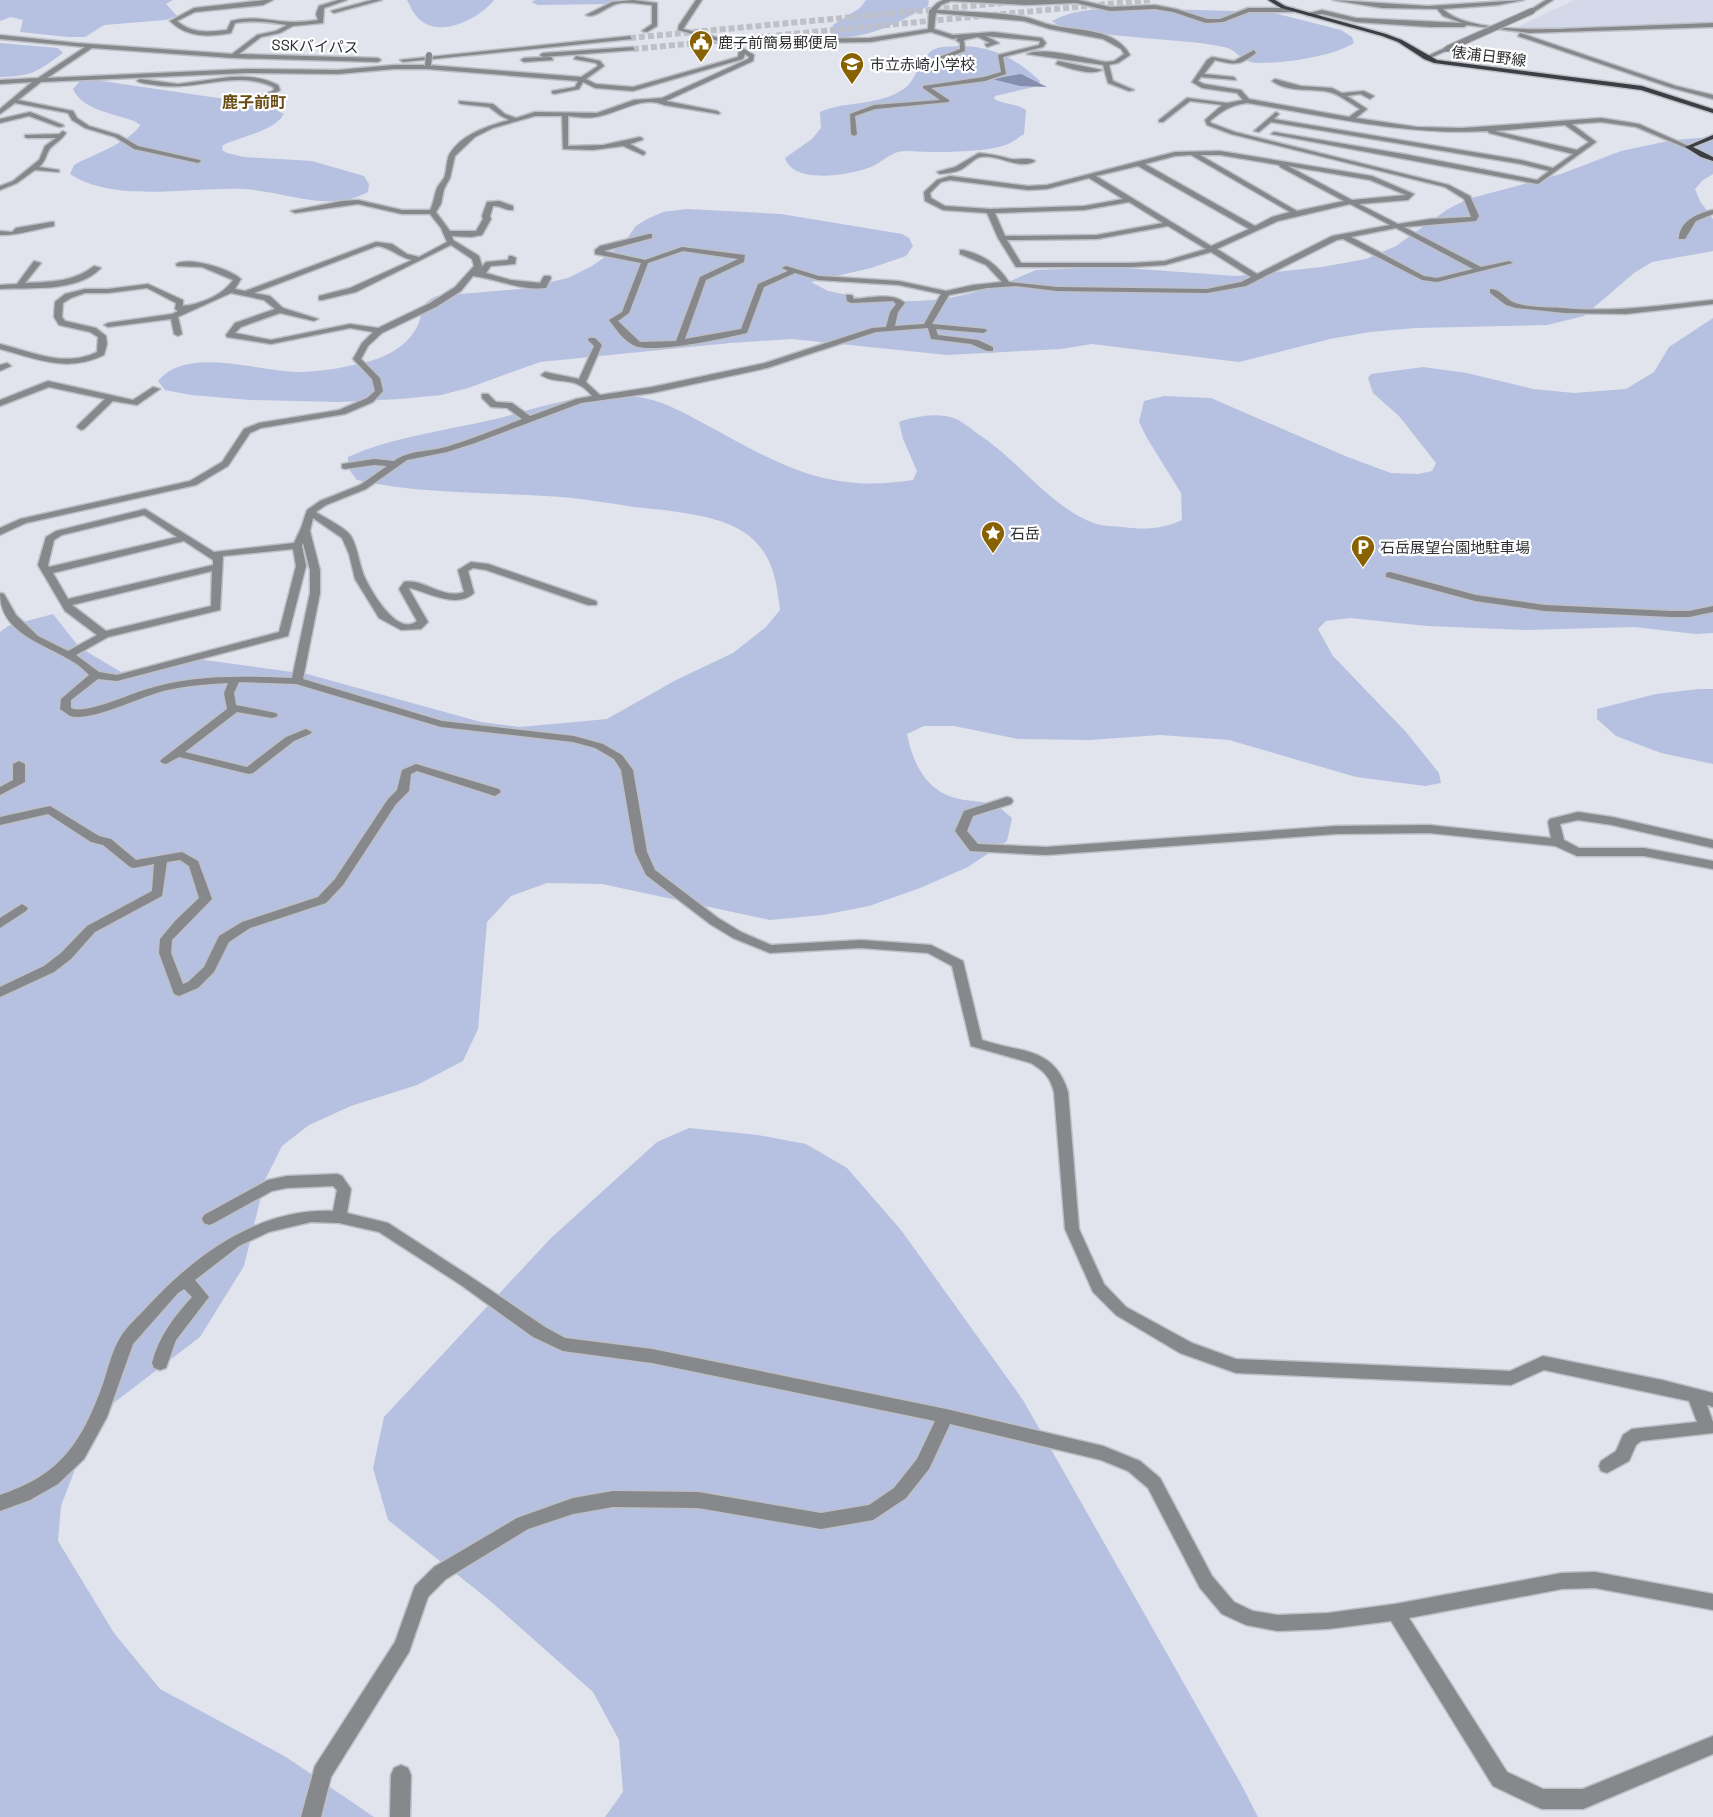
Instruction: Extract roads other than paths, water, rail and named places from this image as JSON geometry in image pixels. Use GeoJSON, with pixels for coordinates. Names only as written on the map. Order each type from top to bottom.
{"type":"FeatureCollection","features":[{"type":"Feature","properties":{"kind":"main road","name":"俵浦日野線"},"geometry":{"type":"LineString","coordinates":[[1270,0],[1292,10],[1392,38],[1426,58],[1450,64],[1642,88],[1713,111]]}},
{"type":"Feature","properties":{"kind":"main road"},"geometry":{"type":"LineString","coordinates":[[1688,147],[1713,137]]}},
{"type":"Feature","properties":{"kind":"main road"},"geometry":{"type":"LineString","coordinates":[[1688,147],[1703,156],[1713,159]]}},
{"type":"Feature","properties":{"kind":"street"},"geometry":{"type":"LineString","coordinates":[[270,0],[263,3],[194,10],[173,22],[184,32],[206,34],[228,32],[234,22],[240,20],[274,20],[292,24],[321,22],[319,14],[321,7],[344,0]]}},
{"type":"Feature","properties":{"kind":"street"},"geometry":{"type":"LineString","coordinates":[[319,14],[379,0]]}},
{"type":"Feature","properties":{"kind":"street"},"geometry":{"type":"LineString","coordinates":[[432,212],[438,204],[440,189],[447,178],[452,156],[457,149],[473,136],[491,127],[535,114],[598,115],[634,102],[660,100],[678,94],[730,68],[751,60],[752,56],[738,46],[680,29],[693,12],[699,0]]}},
{"type":"Feature","properties":{"kind":"street"},"geometry":{"type":"LineString","coordinates":[[931,30],[932,11],[935,5],[949,0]]}},
{"type":"Feature","properties":{"kind":"street"},"geometry":{"type":"LineString","coordinates":[[953,0],[1026,3],[1076,1],[1110,9],[1155,7],[1174,10],[1206,21],[1221,21],[1248,10],[1292,10]]}},
{"type":"Feature","properties":{"kind":"street"},"geometry":{"type":"LineString","coordinates":[[1331,0],[1401,7],[1439,8],[1500,4],[1521,0]]}},
{"type":"Feature","properties":{"kind":"street"},"geometry":{"type":"LineString","coordinates":[[1426,58],[1532,11],[1550,0]]}},
{"type":"Feature","properties":{"kind":"street"},"geometry":{"type":"LineString","coordinates":[[592,16],[614,3],[627,1],[655,4],[655,25],[645,31]]}},
{"type":"Feature","properties":{"kind":"street"},"geometry":{"type":"LineString","coordinates":[[1439,8],[1446,16],[1472,23],[1529,31],[1576,31],[1713,25]]}},
{"type":"Feature","properties":{"kind":"street"},"geometry":{"type":"LineString","coordinates":[[932,11],[1022,19],[1094,34],[1119,44],[1126,51],[1127,55],[1107,67],[1081,69],[1058,63]]}},
{"type":"Feature","properties":{"kind":"street"},"geometry":{"type":"LineString","coordinates":[[1308,14],[1322,12],[1356,20],[1389,21],[1430,26],[1472,23]]}},
{"type":"Feature","properties":{"kind":"street"},"geometry":{"type":"LineString","coordinates":[[270,13],[274,20]]}},
{"type":"Feature","properties":{"kind":"street"},"geometry":{"type":"LineString","coordinates":[[1058,28],[1068,21]]}},
{"type":"Feature","properties":{"kind":"street"},"geometry":{"type":"LineString","coordinates":[[233,56],[259,36],[278,32],[292,24]]}},
{"type":"Feature","properties":{"kind":"street"},"geometry":{"type":"LineString","coordinates":[[1499,28],[1674,87],[1713,97]]}},
{"type":"Feature","properties":{"kind":"street"},"geometry":{"type":"LineString","coordinates":[[728,42],[870,40],[931,30],[947,36],[979,36],[996,43]]}},
{"type":"Feature","properties":{"kind":"street"},"geometry":{"type":"LineString","coordinates":[[936,60],[963,50],[963,42],[959,40],[993,34],[1048,41],[1051,45],[1028,53],[1066,56],[1107,67]]}},
{"type":"Feature","properties":{"kind":"street","name":"SSKバイパス"},"geometry":{"type":"LineString","coordinates":[[0,37],[91,46],[233,56],[291,59],[404,60],[630,38]]}},
{"type":"Feature","properties":{"kind":"street"},"geometry":{"type":"LineString","coordinates":[[854,134],[852,115],[874,107],[947,101],[926,87],[985,79],[1004,73],[1000,56],[1041,46],[1042,40]]}},
{"type":"Feature","properties":{"kind":"street"},"geometry":{"type":"LineString","coordinates":[[987,45],[1004,42]]}},
{"type":"Feature","properties":{"kind":"street"},"geometry":{"type":"LineString","coordinates":[[0,112],[38,81],[91,46]]}},
{"type":"Feature","properties":{"kind":"street"},"geometry":{"type":"LineString","coordinates":[[404,60],[510,57],[633,49]]}},
{"type":"Feature","properties":{"kind":"street"},"geometry":{"type":"LineString","coordinates":[[0,82],[246,71],[306,73],[373,68],[427,67],[582,79],[596,86],[633,89],[741,58],[742,49]]}},
{"type":"Feature","properties":{"kind":"street"},"geometry":{"type":"LineString","coordinates":[[1239,54],[1251,54],[1243,60],[1234,62],[1214,58],[1209,61],[1195,82],[1202,86],[1239,91],[1247,101]]}},
{"type":"Feature","properties":{"kind":"street"},"geometry":{"type":"LineString","coordinates":[[427,67],[429,55]]}},
{"type":"Feature","properties":{"kind":"street"},"geometry":{"type":"LineString","coordinates":[[524,60],[572,58],[598,62],[601,66],[582,79],[574,90],[554,92]]}},
{"type":"Feature","properties":{"kind":"street"},"geometry":{"type":"LineString","coordinates":[[1107,67],[1110,82],[1131,90]]}},
{"type":"Feature","properties":{"kind":"street"},"geometry":{"type":"LineString","coordinates":[[702,74],[711,70],[730,68]]}},
{"type":"Feature","properties":{"kind":"street"},"geometry":{"type":"LineString","coordinates":[[1199,75],[1222,78],[1235,76]]}},
{"type":"Feature","properties":{"kind":"street"},"geometry":{"type":"LineString","coordinates":[[132,76],[139,81],[173,86],[248,78],[266,80],[276,86],[274,93],[267,97],[247,100]]}},
{"type":"Feature","properties":{"kind":"street"},"geometry":{"type":"LineString","coordinates":[[493,78],[526,80],[541,76]]}},
{"type":"Feature","properties":{"kind":"street"},"geometry":{"type":"LineString","coordinates":[[1275,81],[1301,88],[1332,90],[1364,109],[1351,119]]}},
{"type":"Feature","properties":{"kind":"street"},"geometry":{"type":"LineString","coordinates":[[1642,88],[1674,87]]}},
{"type":"Feature","properties":{"kind":"street"},"geometry":{"type":"LineString","coordinates":[[1342,95],[1356,92],[1367,94],[1370,97]]}},
{"type":"Feature","properties":{"kind":"street"},"geometry":{"type":"LineString","coordinates":[[1162,121],[1189,99],[1224,104],[1247,101],[1410,128],[1481,130],[1564,122],[1620,121],[1637,125],[1677,144],[1688,147]]}},
{"type":"Feature","properties":{"kind":"street"},"geometry":{"type":"LineString","coordinates":[[660,100],[664,103],[716,113]]}},
{"type":"Feature","properties":{"kind":"street"},"geometry":{"type":"LineString","coordinates":[[13,101],[71,112],[74,119],[87,127],[117,136],[136,148],[198,161]]}},
{"type":"Feature","properties":{"kind":"street"},"geometry":{"type":"LineString","coordinates":[[615,101],[644,101]]}},
{"type":"Feature","properties":{"kind":"street"},"geometry":{"type":"LineString","coordinates":[[461,102],[491,105],[503,116],[514,119]]}},
{"type":"Feature","properties":{"kind":"street"},"geometry":{"type":"LineString","coordinates":[[1345,103],[1353,102]]}},
{"type":"Feature","properties":{"kind":"street"},"geometry":{"type":"LineString","coordinates":[[645,262],[625,313],[613,320],[638,345],[651,347],[744,331],[761,286],[790,270],[818,278],[899,283],[946,293],[959,289],[1008,284],[1037,284],[1057,289],[1207,291],[1236,286],[1335,238],[1430,221],[1466,221],[1473,219],[1475,216],[1467,198],[1447,186],[1398,172],[1233,133],[1212,126],[1207,121],[1224,104]]}},
{"type":"Feature","properties":{"kind":"street"},"geometry":{"type":"LineString","coordinates":[[1284,107],[1257,130],[1538,182],[1593,142],[1564,122]]}},
{"type":"Feature","properties":{"kind":"street"},"geometry":{"type":"LineString","coordinates":[[0,121],[30,114],[61,131]]}},
{"type":"Feature","properties":{"kind":"street"},"geometry":{"type":"LineString","coordinates":[[564,115],[565,148],[577,150],[625,144],[640,139]]}},
{"type":"Feature","properties":{"kind":"street"},"geometry":{"type":"LineString","coordinates":[[1269,120],[1521,162],[1555,170]]}},
{"type":"Feature","properties":{"kind":"street"},"geometry":{"type":"LineString","coordinates":[[1481,130],[1578,153]]}},
{"type":"Feature","properties":{"kind":"street"},"geometry":{"type":"LineString","coordinates":[[27,136],[61,131]]}},
{"type":"Feature","properties":{"kind":"street"},"geometry":{"type":"LineString","coordinates":[[0,188],[16,182],[42,162],[47,148],[57,141],[61,131]]}},
{"type":"Feature","properties":{"kind":"street"},"geometry":{"type":"LineString","coordinates":[[625,144],[643,153]]}},
{"type":"Feature","properties":{"kind":"street"},"geometry":{"type":"LineString","coordinates":[[1192,153],[1296,213]]}},
{"type":"Feature","properties":{"kind":"street"},"geometry":{"type":"LineString","coordinates":[[990,211],[1002,238],[1019,265],[1133,265],[1165,263],[1201,254],[1275,219],[1296,213],[1352,202],[1408,198],[1410,194],[1372,178],[1220,153],[1175,154],[1092,177],[1038,188],[1009,186],[962,178],[943,180],[936,178],[934,174],[957,169],[979,156],[994,156],[1013,161],[1032,161]]}},
{"type":"Feature","properties":{"kind":"street"},"geometry":{"type":"LineString","coordinates":[[1271,160],[1481,270]]}},
{"type":"Feature","properties":{"kind":"street"},"geometry":{"type":"LineString","coordinates":[[1140,164],[1255,229]]}},
{"type":"Feature","properties":{"kind":"street"},"geometry":{"type":"LineString","coordinates":[[34,168],[57,171]]}},
{"type":"Feature","properties":{"kind":"street"},"geometry":{"type":"LineString","coordinates":[[1092,177],[1257,277]]}},
{"type":"Feature","properties":{"kind":"street"},"geometry":{"type":"LineString","coordinates":[[943,180],[926,193],[928,199],[943,208],[990,211],[1084,208],[1130,200]]}},
{"type":"Feature","properties":{"kind":"street"},"geometry":{"type":"LineString","coordinates":[[295,211],[342,202],[358,202],[402,212],[432,212]]}},
{"type":"Feature","properties":{"kind":"street"},"geometry":{"type":"LineString","coordinates":[[448,233],[471,235],[479,233],[487,219],[486,216],[490,204],[499,203],[510,208]]}},
{"type":"Feature","properties":{"kind":"street"},"geometry":{"type":"LineString","coordinates":[[0,540],[4,530],[23,521],[193,483],[225,464],[247,431],[259,426],[336,414],[361,407],[374,399],[379,391],[376,378],[357,359],[365,345],[379,330],[433,305],[458,289],[478,266],[476,258],[452,242],[446,226],[432,212]]}},
{"type":"Feature","properties":{"kind":"street"},"geometry":{"type":"LineString","coordinates":[[1682,237],[1691,219],[1698,215],[1713,212]]}},
{"type":"Feature","properties":{"kind":"street"},"geometry":{"type":"LineString","coordinates":[[0,233],[13,234],[26,228],[50,224]]}},
{"type":"Feature","properties":{"kind":"street"},"geometry":{"type":"LineString","coordinates":[[1002,238],[1097,237],[1170,224]]}},
{"type":"Feature","properties":{"kind":"street"},"geometry":{"type":"LineString","coordinates":[[642,236],[603,248],[598,252],[645,262],[682,249],[742,256],[742,260],[703,279],[680,342]]}},
{"type":"Feature","properties":{"kind":"street"},"geometry":{"type":"LineString","coordinates":[[1344,236],[1422,278],[1437,280],[1509,263]]}},
{"type":"Feature","properties":{"kind":"street"},"geometry":{"type":"LineString","coordinates":[[322,298],[353,290],[452,242]]}},
{"type":"Feature","properties":{"kind":"street"},"geometry":{"type":"LineString","coordinates":[[246,293],[376,244],[387,245],[395,248],[404,256],[420,259]]}},
{"type":"Feature","properties":{"kind":"street"},"geometry":{"type":"LineString","coordinates":[[963,252],[976,255],[996,267],[1008,284]]}},
{"type":"Feature","properties":{"kind":"street"},"geometry":{"type":"LineString","coordinates":[[480,275],[489,264],[512,262],[512,258]]}},
{"type":"Feature","properties":{"kind":"street"},"geometry":{"type":"LineString","coordinates":[[19,286],[37,263]]}},
{"type":"Feature","properties":{"kind":"street"},"geometry":{"type":"LineString","coordinates":[[108,325],[174,316],[197,307],[230,290],[237,279],[224,272],[214,271],[204,265],[180,264]]}},
{"type":"Feature","properties":{"kind":"street"},"geometry":{"type":"LineString","coordinates":[[0,287],[38,285],[83,278],[97,268]]}},
{"type":"Feature","properties":{"kind":"street"},"geometry":{"type":"LineString","coordinates":[[471,274],[493,276],[510,282],[543,286],[547,278]]}},
{"type":"Feature","properties":{"kind":"street"},"geometry":{"type":"LineString","coordinates":[[282,280],[298,286]]}},
{"type":"Feature","properties":{"kind":"street"},"geometry":{"type":"LineString","coordinates":[[0,346],[62,361],[82,361],[101,353],[102,336],[93,330],[62,323],[58,317],[58,302],[68,296],[85,291],[108,291],[148,286],[180,302],[179,309],[197,307]]}},
{"type":"Feature","properties":{"kind":"street"},"geometry":{"type":"LineString","coordinates":[[230,290],[267,298],[280,310]]}},
{"type":"Feature","properties":{"kind":"street"},"geometry":{"type":"LineString","coordinates":[[1493,291],[1509,303],[1519,306],[1564,310],[1626,312],[1713,302]]}},
{"type":"Feature","properties":{"kind":"street"},"geometry":{"type":"LineString","coordinates":[[929,326],[946,293]]}},
{"type":"Feature","properties":{"kind":"street"},"geometry":{"type":"LineString","coordinates":[[850,301],[894,299],[901,303],[894,312],[890,328]]}},
{"type":"Feature","properties":{"kind":"street"},"geometry":{"type":"LineString","coordinates":[[314,319],[280,310],[254,316],[238,325],[230,335],[271,342],[350,326],[379,330]]}},
{"type":"Feature","properties":{"kind":"street"},"geometry":{"type":"LineString","coordinates":[[174,316],[178,334]]}},
{"type":"Feature","properties":{"kind":"street"},"geometry":{"type":"LineString","coordinates":[[929,326],[934,336],[943,340],[976,341],[983,343],[990,349]]}},
{"type":"Feature","properties":{"kind":"street"},"geometry":{"type":"LineString","coordinates":[[0,596],[12,617],[34,638],[78,660],[96,675],[117,678],[284,634],[301,566],[297,546],[305,530],[310,512],[323,503],[363,487],[404,458],[444,450],[579,401],[652,390],[767,365],[860,333],[890,328],[929,326],[983,331]]}},
{"type":"Feature","properties":{"kind":"street"},"geometry":{"type":"LineString","coordinates":[[582,382],[598,345],[592,340]]}},
{"type":"Feature","properties":{"kind":"street"},"geometry":{"type":"LineString","coordinates":[[545,375],[582,382],[592,390],[598,399]]}},
{"type":"Feature","properties":{"kind":"street"},"geometry":{"type":"LineString","coordinates":[[0,403],[48,384],[134,403],[156,389]]}},
{"type":"Feature","properties":{"kind":"street"},"geometry":{"type":"LineString","coordinates":[[485,396],[494,405],[509,405],[529,420]]}},
{"type":"Feature","properties":{"kind":"street"},"geometry":{"type":"LineString","coordinates":[[80,427],[111,398]]}},
{"type":"Feature","properties":{"kind":"street"},"geometry":{"type":"LineString","coordinates":[[345,466],[374,462],[397,464]]}},
{"type":"Feature","properties":{"kind":"street"},"geometry":{"type":"LineString","coordinates":[[104,635],[69,609],[43,565],[49,540],[59,533],[145,512],[185,538],[218,563]]}},
{"type":"Feature","properties":{"kind":"street"},"geometry":{"type":"LineString","coordinates":[[310,512],[346,536],[354,554],[360,579],[376,606],[383,616],[401,627],[417,627],[423,622],[404,589],[408,584],[422,586],[450,597],[462,597],[469,592],[463,570],[471,565],[488,567],[592,603]]}},
{"type":"Feature","properties":{"kind":"street"},"geometry":{"type":"LineString","coordinates":[[297,681],[315,593],[316,570],[305,530]]}},
{"type":"Feature","properties":{"kind":"street"},"geometry":{"type":"LineString","coordinates":[[47,571],[185,538]]}},
{"type":"Feature","properties":{"kind":"street"},"geometry":{"type":"LineString","coordinates":[[68,655],[104,635],[216,608],[218,553],[297,546]]}},
{"type":"Feature","properties":{"kind":"street"},"geometry":{"type":"LineString","coordinates":[[66,603],[218,563]]}},
{"type":"Feature","properties":{"kind":"street"},"geometry":{"type":"LineString","coordinates":[[1390,575],[1476,598],[1545,608],[1672,614],[1689,614],[1713,609]]}},
{"type":"Feature","properties":{"kind":"street"},"geometry":{"type":"LineString","coordinates":[[96,675],[66,699],[65,710],[74,714],[158,689],[192,682],[236,679],[297,681],[441,724],[574,738],[599,746],[618,757],[627,770],[641,852],[650,872],[714,921],[737,935],[770,949],[861,944],[931,949],[958,964],[976,1043],[991,1049],[1030,1057],[1053,1071],[1061,1092],[1072,1229],[1098,1288],[1121,1311],[1186,1348],[1236,1366],[1511,1378],[1543,1363],[1662,1386],[1713,1400]]}},
{"type":"Feature","properties":{"kind":"street"},"geometry":{"type":"LineString","coordinates":[[236,679],[229,693],[231,707],[272,715]]}},
{"type":"Feature","properties":{"kind":"street"},"geometry":{"type":"LineString","coordinates":[[166,761],[235,708]]}},
{"type":"Feature","properties":{"kind":"street"},"geometry":{"type":"LineString","coordinates":[[177,753],[249,771],[290,739],[306,732]]}},
{"type":"Feature","properties":{"kind":"street"},"geometry":{"type":"LineString","coordinates":[[0,791],[19,782],[19,764]]}},
{"type":"Feature","properties":{"kind":"street"},"geometry":{"type":"LineString","coordinates":[[0,821],[50,810],[95,839],[107,842],[134,864],[182,856],[194,864],[206,899],[166,939],[166,954],[179,991],[193,985],[209,969],[224,940],[246,925],[322,900],[339,882],[392,802],[403,791],[406,772],[416,767],[496,792]]}},
{"type":"Feature","properties":{"kind":"street"},"geometry":{"type":"LineString","coordinates":[[1007,801],[968,814],[962,831],[974,848],[1046,851],[1336,830],[1429,829],[1558,842],[1577,852],[1644,852],[1713,865]]}},
{"type":"Feature","properties":{"kind":"street"},"geometry":{"type":"LineString","coordinates":[[1558,842],[1554,822],[1578,816],[1612,821],[1713,844]]}},
{"type":"Feature","properties":{"kind":"street"},"geometry":{"type":"LineString","coordinates":[[0,992],[49,969],[66,956],[90,929],[158,893],[161,859]]}},
{"type":"Feature","properties":{"kind":"street"},"geometry":{"type":"LineString","coordinates":[[0,924],[22,908]]}},
{"type":"Feature","properties":{"kind":"street"},"geometry":{"type":"LineString","coordinates":[[209,1219],[268,1186],[287,1182],[337,1180],[344,1189],[339,1217]]}},
{"type":"Feature","properties":{"kind":"street"},"geometry":{"type":"LineString","coordinates":[[0,1503],[24,1495],[52,1479],[78,1454],[99,1417],[126,1341],[173,1289],[234,1242],[266,1227],[311,1216],[339,1217],[383,1227],[539,1332],[563,1344],[652,1356],[946,1416],[1103,1453],[1134,1466],[1154,1483],[1206,1582],[1228,1608],[1252,1618],[1278,1623],[1328,1621],[1395,1612],[1562,1581],[1595,1580],[1713,1602]]}},
{"type":"Feature","properties":{"kind":"street"},"geometry":{"type":"LineString","coordinates":[[160,1362],[162,1348],[170,1332],[201,1297],[185,1279]]}},
{"type":"Feature","properties":{"kind":"street"},"geometry":{"type":"LineString","coordinates":[[1607,1466],[1623,1456],[1629,1440],[1638,1434],[1707,1428],[1695,1395]]}},
{"type":"Feature","properties":{"kind":"street"},"geometry":{"type":"LineString","coordinates":[[311,1817],[322,1773],[403,1646],[421,1592],[440,1573],[522,1523],[573,1506],[613,1499],[698,1500],[821,1521],[873,1512],[900,1493],[923,1464],[946,1416]]}},
{"type":"Feature","properties":{"kind":"street"},"geometry":{"type":"LineString","coordinates":[[1395,1612],[1500,1779],[1542,1798],[1583,1799],[1713,1745]]}},
{"type":"Feature","properties":{"kind":"street"},"geometry":{"type":"LineString","coordinates":[[400,1817],[401,1775]]}},
{"type":"Feature","properties":{"kind":"tunnel"},"geometry":{"type":"LineString","coordinates":[[630,38],[1034,0]]}},
{"type":"Feature","properties":{"kind":"tunnel"},"geometry":{"type":"LineString","coordinates":[[633,49],[1151,0]]}},
{"type":"Feature","properties":{"kind":"place","name":"鹿子前簡易郵便局"},"geometry":{"type":"Point","coordinates":[701,63]}},
{"type":"Feature","properties":{"kind":"place","name":"市立赤崎小学校"},"geometry":{"type":"Point","coordinates":[852,85]}},
{"type":"Feature","properties":{"kind":"place","name":"石岳"},"geometry":{"type":"Point","coordinates":[993,554]}},
{"type":"Feature","properties":{"kind":"place","name":"石岳展望台園地駐車場"},"geometry":{"type":"Point","coordinates":[1363,568]}},
{"type":"Feature","properties":{"kind":"district","name":"鹿子前町"},"geometry":{"type":"Point","coordinates":[254,102]}}]}
